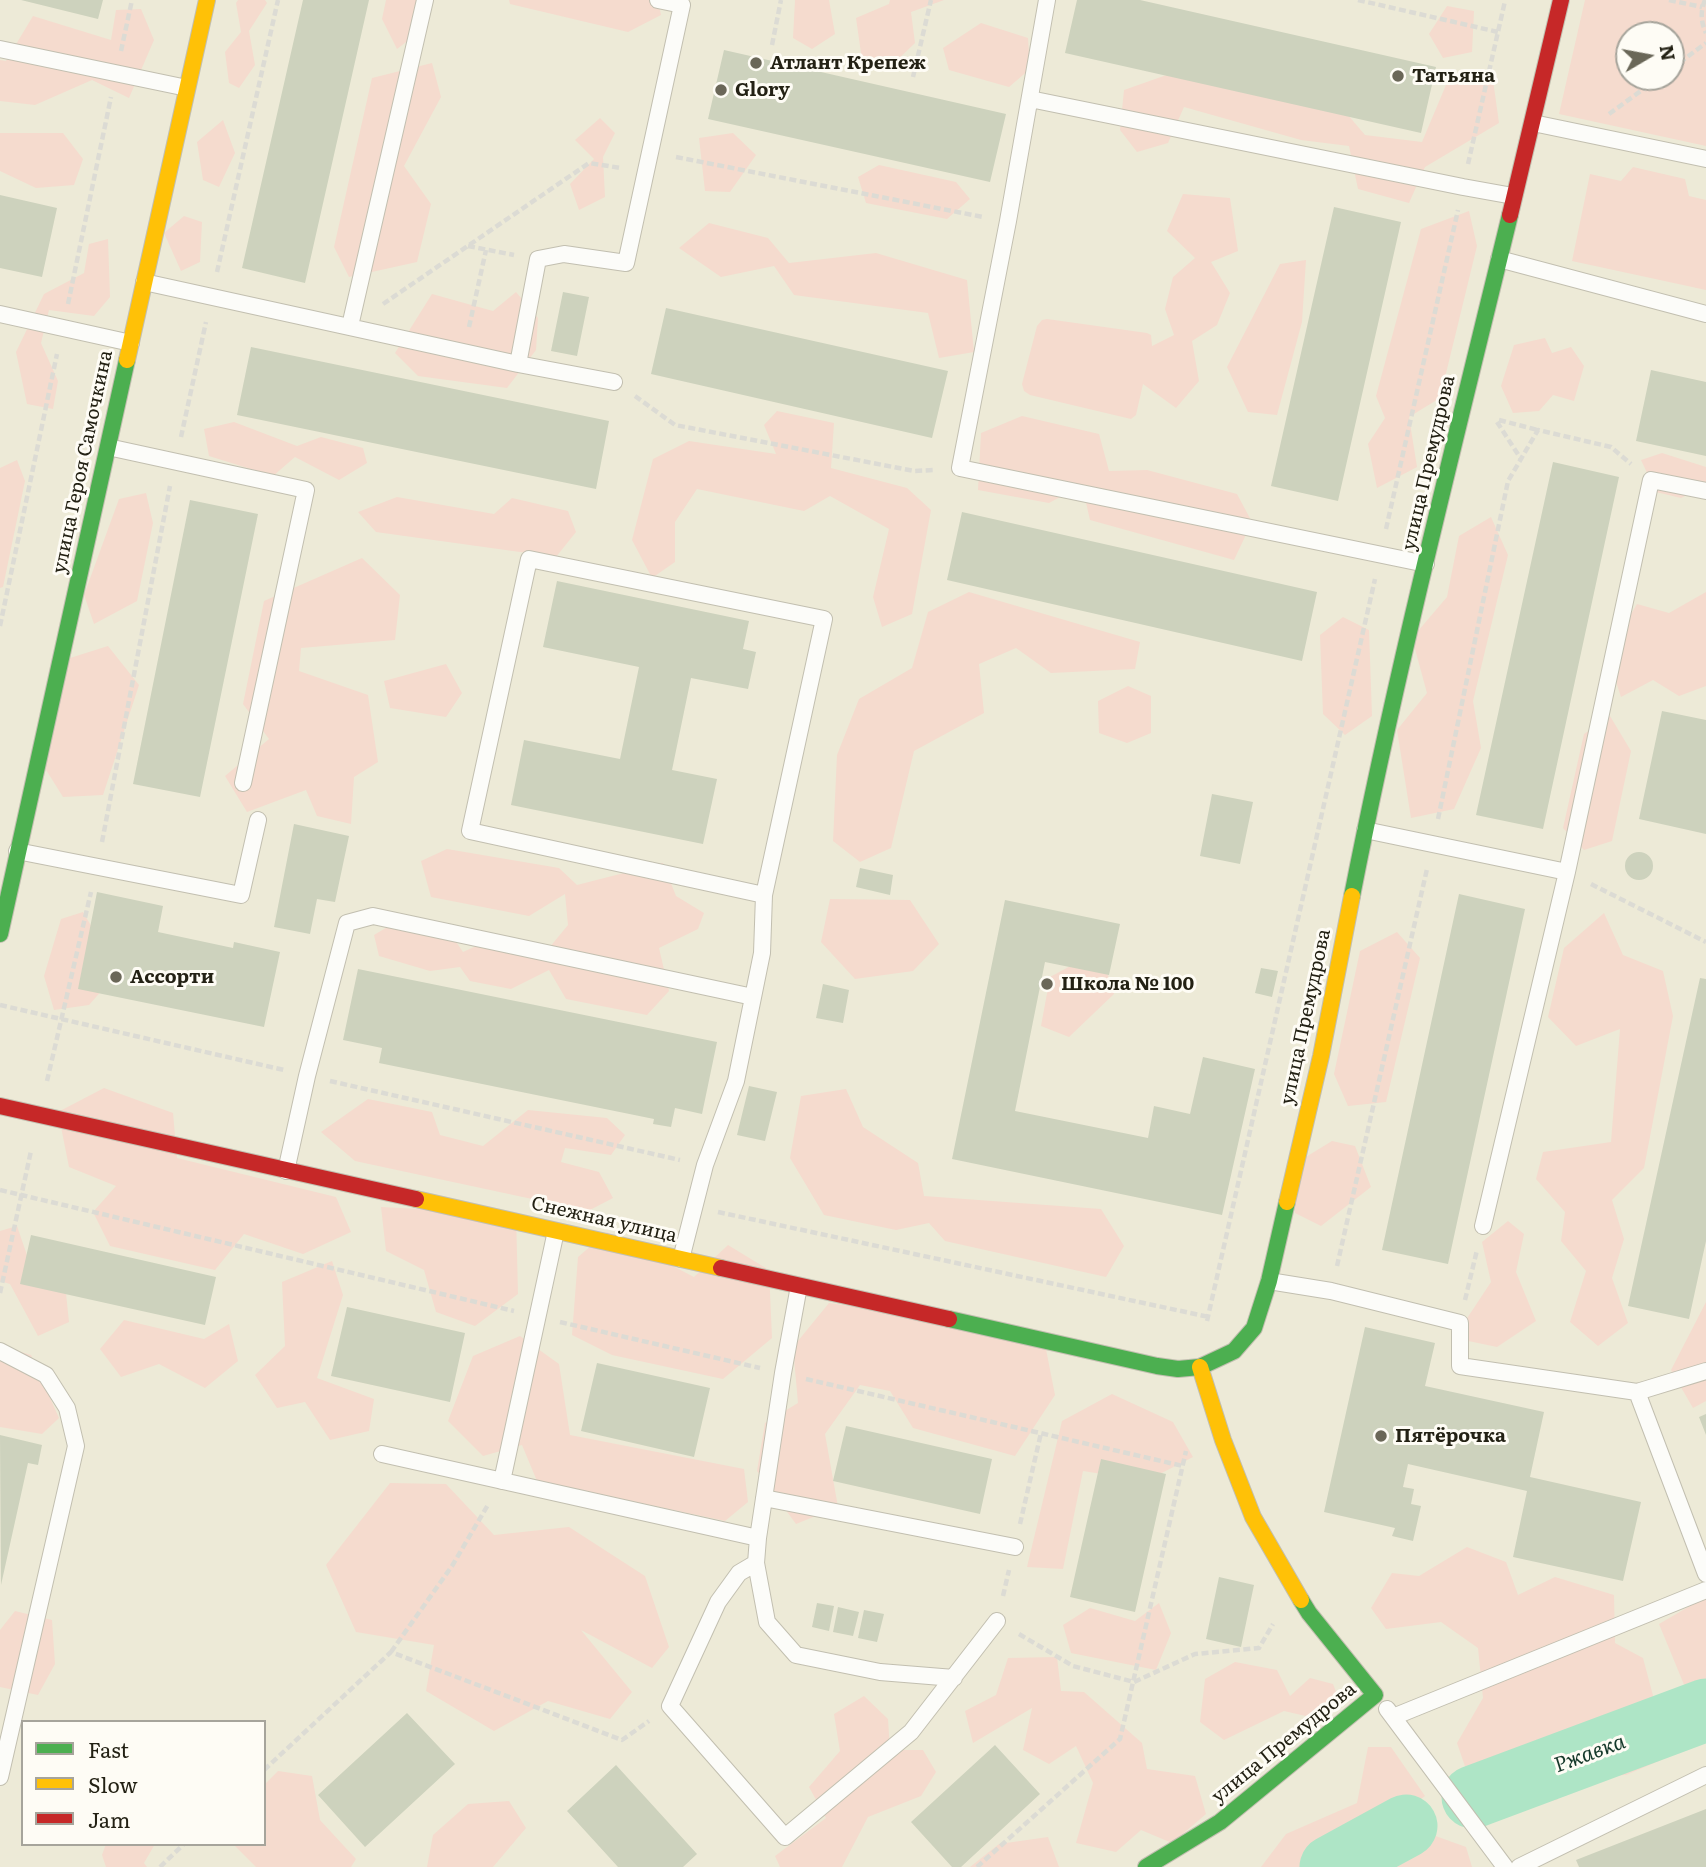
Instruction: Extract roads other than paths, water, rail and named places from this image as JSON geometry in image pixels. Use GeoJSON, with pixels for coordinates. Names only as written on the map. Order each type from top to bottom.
{"type":"FeatureCollection","features":[{"type":"Feature","properties":{"kind":"street","name":"улица Героя Самочкина"},"geometry":{"type":"LineString","coordinates":[[0,934],[207,0]]}},
{"type":"Feature","properties":{"kind":"street","name":"улица Премудрова"},"geometry":{"type":"LineString","coordinates":[[1146,1867],[1220,1822],[1375,1695],[1309,1613],[1253,1517],[1223,1440],[1200,1367],[1234,1351],[1254,1328],[1269,1281],[1321,1056],[1366,830],[1426,565],[1561,0]]}},
{"type":"Feature","properties":{"kind":"street","name":"Снежная улица"},"geometry":{"type":"LineString","coordinates":[[0,1106],[1157,1366],[1178,1369],[1200,1367]]}},
{"type":"Feature","properties":{"kind":"lane"},"geometry":{"type":"LineString","coordinates":[[350,326],[425,0]]}},
{"type":"Feature","properties":{"kind":"lane"},"geometry":{"type":"LineString","coordinates":[[518,364],[538,260],[564,254],[626,263],[682,5],[658,0]]}},
{"type":"Feature","properties":{"kind":"lane"},"geometry":{"type":"LineString","coordinates":[[1047,0],[1009,221],[960,468],[1426,565]]}},
{"type":"Feature","properties":{"kind":"lane"},"geometry":{"type":"LineString","coordinates":[[0,48],[187,88]]}},
{"type":"Feature","properties":{"kind":"lane"},"geometry":{"type":"LineString","coordinates":[[1030,99],[1513,196]]}},
{"type":"Feature","properties":{"kind":"lane"},"geometry":{"type":"LineString","coordinates":[[1533,123],[1706,159]]}},
{"type":"Feature","properties":{"kind":"lane"},"geometry":{"type":"LineString","coordinates":[[1499,259],[1706,314]]}},
{"type":"Feature","properties":{"kind":"lane"},"geometry":{"type":"LineString","coordinates":[[144,282],[518,364],[614,382]]}},
{"type":"Feature","properties":{"kind":"lane"},"geometry":{"type":"LineString","coordinates":[[0,314],[131,343]]}},
{"type":"Feature","properties":{"kind":"lane"},"geometry":{"type":"LineString","coordinates":[[108,447],[306,490],[243,783]]}},
{"type":"Feature","properties":{"kind":"lane"},"geometry":{"type":"LineString","coordinates":[[1483,1226],[1567,872],[1651,480],[1706,491]]}},
{"type":"Feature","properties":{"kind":"lane"},"geometry":{"type":"LineString","coordinates":[[681,1259],[705,1165],[736,1081],[762,953],[764,895],[824,620],[529,559],[470,831],[764,895]]}},
{"type":"Feature","properties":{"kind":"lane"},"geometry":{"type":"LineString","coordinates":[[0,848],[241,895],[258,820]]}},
{"type":"Feature","properties":{"kind":"lane"},"geometry":{"type":"LineString","coordinates":[[1366,830],[1567,872]]}},
{"type":"Feature","properties":{"kind":"lane"},"geometry":{"type":"LineString","coordinates":[[286,1171],[307,1076],[347,923],[373,916],[753,997]]}},
{"type":"Feature","properties":{"kind":"lane"},"geometry":{"type":"LineString","coordinates":[[502,1481],[556,1231]]}},
{"type":"Feature","properties":{"kind":"lane"},"geometry":{"type":"LineString","coordinates":[[1269,1281],[1331,1291],[1460,1323],[1460,1366],[1637,1392],[1706,1371]]}},
{"type":"Feature","properties":{"kind":"lane"},"geometry":{"type":"LineString","coordinates":[[799,1286],[758,1538],[756,1563],[767,1622],[796,1655],[880,1671],[954,1678]]}},
{"type":"Feature","properties":{"kind":"lane"},"geometry":{"type":"LineString","coordinates":[[0,1351],[46,1375],[67,1408],[76,1446],[0,1777]]}},
{"type":"Feature","properties":{"kind":"lane"},"geometry":{"type":"LineString","coordinates":[[1637,1392],[1706,1574]]}},
{"type":"Feature","properties":{"kind":"lane"},"geometry":{"type":"LineString","coordinates":[[382,1454],[758,1538]]}},
{"type":"Feature","properties":{"kind":"lane"},"geometry":{"type":"LineString","coordinates":[[764,1498],[1015,1547]]}},
{"type":"Feature","properties":{"kind":"lane"},"geometry":{"type":"LineString","coordinates":[[756,1563],[739,1573],[718,1602],[670,1706],[785,1837],[911,1732],[997,1621]]}},
{"type":"Feature","properties":{"kind":"lane"},"geometry":{"type":"LineString","coordinates":[[1393,1717],[1706,1590]]}},
{"type":"Feature","properties":{"kind":"lane"},"geometry":{"type":"LineString","coordinates":[[1375,1695],[1504,1867]]}},
{"type":"Feature","properties":{"kind":"lane"},"geometry":{"type":"LineString","coordinates":[[1518,1867],[1706,1775]]}},
{"type":"Feature","properties":{"kind":"waterway","name":"Ржавка"},"geometry":{"type":"LineString","coordinates":[[1473,1797],[1706,1710]]}},
{"type":"Feature","properties":{"kind":"waterway","name":"Ржавка"},"geometry":{"type":"LineString","coordinates":[[1331,1867],[1406,1826]]}},
{"type":"Feature","properties":{"kind":"place","name":"Атлант Крепеж"},"geometry":{"type":"Point","coordinates":[756,63]}},
{"type":"Feature","properties":{"kind":"place","name":"Татьяна"},"geometry":{"type":"Point","coordinates":[1398,76]}},
{"type":"Feature","properties":{"kind":"place","name":"Glory"},"geometry":{"type":"Point","coordinates":[721,90]}},
{"type":"Feature","properties":{"kind":"place","name":"Ассорти"},"geometry":{"type":"Point","coordinates":[116,977]}},
{"type":"Feature","properties":{"kind":"place","name":"Школа № 100"},"geometry":{"type":"Point","coordinates":[1047,984]}},
{"type":"Feature","properties":{"kind":"place","name":"Пятёрочка"},"geometry":{"type":"Point","coordinates":[1381,1436]}}]}
